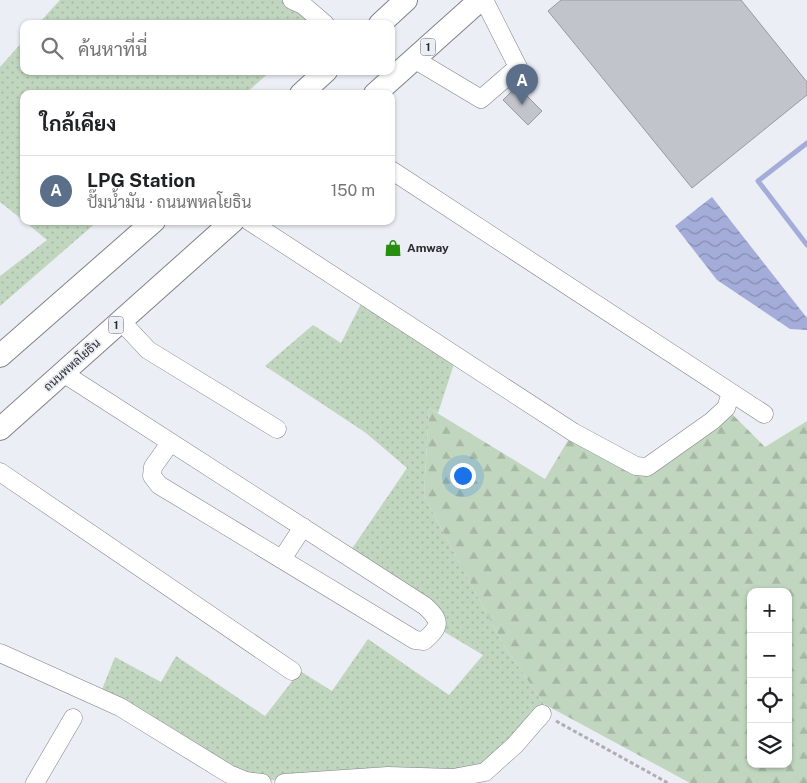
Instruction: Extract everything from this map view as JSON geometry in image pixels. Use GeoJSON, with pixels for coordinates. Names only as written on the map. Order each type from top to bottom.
{"type":"FeatureCollection","features":[{"type":"Feature","properties":{"kind":"main road"},"geometry":{"type":"LineString","coordinates":[[384,20],[406,0]]}},
{"type":"Feature","properties":{"kind":"main road","name":"1"},"geometry":{"type":"LineString","coordinates":[[379,90],[480,0]]}},
{"type":"Feature","properties":{"kind":"main road"},"geometry":{"type":"LineString","coordinates":[[305,90],[322,75]]}},
{"type":"Feature","properties":{"kind":"main road"},"geometry":{"type":"LineString","coordinates":[[0,356],[149,225]]}},
{"type":"Feature","properties":{"kind":"main road","name":"ถนนพหลโยธิน"},"geometry":{"type":"LineString","coordinates":[[0,430],[229,225]]}},
{"type":"Feature","properties":{"kind":"street"},"geometry":{"type":"LineString","coordinates":[[292,0],[320,20]]}},
{"type":"Feature","properties":{"kind":"street"},"geometry":{"type":"LineString","coordinates":[[414,59],[482,98],[518,67],[484,0]]}},
{"type":"Feature","properties":{"kind":"street"},"geometry":{"type":"LineString","coordinates":[[395,173],[764,414]]}},
{"type":"Feature","properties":{"kind":"street"},"geometry":{"type":"LineString","coordinates":[[256,225],[572,432],[636,466],[647,467],[712,421],[726,408],[731,393]]}},
{"type":"Feature","properties":{"kind":"street"},"geometry":{"type":"LineString","coordinates":[[121,321],[148,350],[277,430]]}},
{"type":"Feature","properties":{"kind":"street"},"geometry":{"type":"LineString","coordinates":[[63,373],[425,606],[436,616],[437,623],[434,631],[424,640],[415,640],[159,485],[152,476],[153,467],[170,443]]}},
{"type":"Feature","properties":{"kind":"street"},"geometry":{"type":"LineString","coordinates":[[0,472],[292,671]]}},
{"type":"Feature","properties":{"kind":"street"},"geometry":{"type":"LineString","coordinates":[[282,558],[303,528]]}},
{"type":"Feature","properties":{"kind":"street"},"geometry":{"type":"LineString","coordinates":[[0,653],[120,706],[229,774],[262,783]]}},
{"type":"Feature","properties":{"kind":"street"},"geometry":{"type":"LineString","coordinates":[[284,783],[388,776],[453,778],[484,772],[515,745],[542,714]]}},
{"type":"Feature","properties":{"kind":"street"},"geometry":{"type":"LineString","coordinates":[[35,783],[73,718]]}},
{"type":"Feature","properties":{"kind":"path"},"geometry":{"type":"LineString","coordinates":[[542,714],[668,783]]}},
{"type":"Feature","properties":{"kind":"green space"},"geometry":{"type":"Polygon","coordinates":[[[60,0],[292,0],[320,20],[42,20],[60,0]]]}},
{"type":"Feature","properties":{"kind":"green space"},"geometry":{"type":"Polygon","coordinates":[[[20,44],[20,75],[266,75],[250,90],[20,90],[20,218],[0,202],[0,67],[20,44]]]}},
{"type":"Feature","properties":{"kind":"green space"},"geometry":{"type":"Polygon","coordinates":[[[29,225],[93,225],[0,306],[0,276],[47,240],[29,225]]]}},
{"type":"Feature","properties":{"kind":"green space"},"geometry":{"type":"Polygon","coordinates":[[[365,296],[457,355],[438,413],[429,408],[424,496],[503,644],[544,704],[542,714],[485,772],[246,781],[99,697],[115,657],[161,682],[176,656],[265,716],[300,671],[332,691],[368,639],[449,695],[483,655],[436,627],[347,556],[407,468],[366,433],[265,366],[313,325],[341,343],[365,296]]]}},
{"type":"Feature","properties":{"kind":"green space"},"geometry":{"type":"Polygon","coordinates":[[[429,408],[545,479],[573,432],[647,467],[726,408],[765,447],[807,421],[807,783],[690,783],[544,704],[503,644],[424,496],[429,408]]]}},
{"type":"Feature","properties":{"kind":"water"},"geometry":{"type":"Polygon","coordinates":[[[712,197],[807,318],[807,330],[790,329],[717,280],[675,226],[712,197]]]}},
{"type":"Feature","properties":{"kind":"building"},"geometry":{"type":"Polygon","coordinates":[[[561,0],[741,0],[807,82],[807,95],[692,188],[548,11],[561,0]]]}},
{"type":"Feature","properties":{"kind":"building"},"geometry":{"type":"Polygon","coordinates":[[[517,86],[542,111],[528,125],[503,100],[517,86]]]}},
{"type":"Feature","properties":{"kind":"waterway"},"geometry":{"type":"LineString","coordinates":[[807,143],[758,181],[807,245]]}},
{"type":"Feature","properties":{"kind":"place","name":"LPG Station"},"geometry":{"type":"Point","coordinates":[522,105]}},
{"type":"Feature","properties":{"kind":"place","name":"Amway"},"geometry":{"type":"Point","coordinates":[393,248]}}]}
